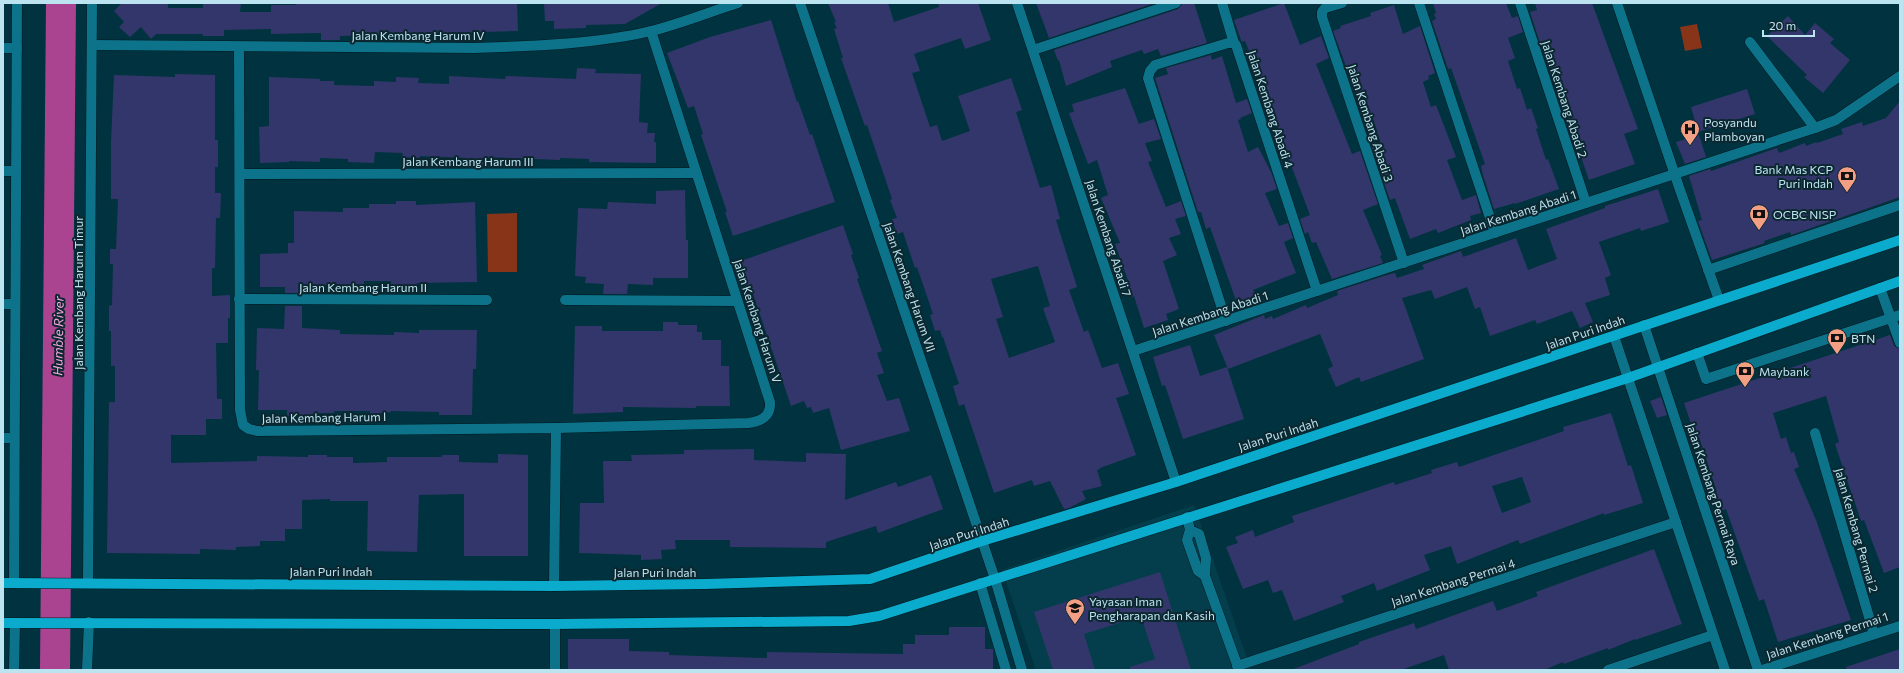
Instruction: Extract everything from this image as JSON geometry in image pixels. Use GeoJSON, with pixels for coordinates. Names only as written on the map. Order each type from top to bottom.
{"type":"FeatureCollection","features":[{"type":"Feature","properties":{"kind":"main road","name":"Jalan Puri Indah"},"geometry":{"type":"LineString","coordinates":[[3,583],[84,582],[554,586],[864,580],[886,575],[982,541],[1176,482],[1900,240]]}},
{"type":"Feature","properties":{"kind":"main road"},"geometry":{"type":"LineString","coordinates":[[3,622],[555,624],[849,621],[879,616],[994,578],[1628,378],[1900,281]]}},
{"type":"Feature","properties":{"kind":"street"},"geometry":{"type":"LineString","coordinates":[[14,583],[17,3]]}},
{"type":"Feature","properties":{"kind":"street","name":"Jalan Kembang Harum Timur"},"geometry":{"type":"LineString","coordinates":[[84,582],[92,3]]}},
{"type":"Feature","properties":{"kind":"street","name":"Jalan Kembang Harum IV"},"geometry":{"type":"LineString","coordinates":[[92,45],[491,48],[552,44],[651,31],[738,3]]}},
{"type":"Feature","properties":{"kind":"street","name":"Jalan Kembang Harum VII"},"geometry":{"type":"LineString","coordinates":[[800,3],[982,541],[1022,670]]}},
{"type":"Feature","properties":{"kind":"street","name":"Jalan Kembang Abadi 7"},"geometry":{"type":"LineString","coordinates":[[1017,3],[1176,482]]}},
{"type":"Feature","properties":{"kind":"street"},"geometry":{"type":"LineString","coordinates":[[1033,50],[1176,3]]}},
{"type":"Feature","properties":{"kind":"street"},"geometry":{"type":"LineString","coordinates":[[1222,3],[1234,43]]}},
{"type":"Feature","properties":{"kind":"street","name":"Jalan Kembang Abadi 3"},"geometry":{"type":"LineString","coordinates":[[1342,3],[1326,8],[1320,8],[1322,17],[1404,263]]}},
{"type":"Feature","properties":{"kind":"street"},"geometry":{"type":"LineString","coordinates":[[1419,3],[1495,233]]}},
{"type":"Feature","properties":{"kind":"street","name":"Jalan Kembang Abadi 2"},"geometry":{"type":"LineString","coordinates":[[1520,3],[1586,203]]}},
{"type":"Feature","properties":{"kind":"street"},"geometry":{"type":"LineString","coordinates":[[1617,3],[1674,174],[1719,300]]}},
{"type":"Feature","properties":{"kind":"street","name":"Jalan Kembang Harum V"},"geometry":{"type":"LineString","coordinates":[[556,428],[748,423],[763,419],[770,412],[770,402],[651,31]]}},
{"type":"Feature","properties":{"kind":"street"},"geometry":{"type":"LineString","coordinates":[[1750,42],[1815,128]]}},
{"type":"Feature","properties":{"kind":"street","name":"Jalan Kembang Abadi 4"},"geometry":{"type":"LineString","coordinates":[[1226,321],[1148,78],[1150,71],[1155,66],[1228,43],[1234,43],[1317,291]]}},
{"type":"Feature","properties":{"kind":"street","name":"Jalan Kembang Harum I"},"geometry":{"type":"LineString","coordinates":[[239,47],[240,410],[243,424],[249,429],[256,431],[556,428]]}},
{"type":"Feature","properties":{"kind":"street"},"geometry":{"type":"LineString","coordinates":[[3,48],[17,48]]}},
{"type":"Feature","properties":{"kind":"street","name":"Jalan Kembang Abadi 1"},"geometry":{"type":"LineString","coordinates":[[1133,351],[1815,128],[1836,120],[1900,76]]}},
{"type":"Feature","properties":{"kind":"street"},"geometry":{"type":"LineString","coordinates":[[3,171],[16,171]]}},
{"type":"Feature","properties":{"kind":"street","name":"Jalan Kembang Harum III"},"geometry":{"type":"LineString","coordinates":[[240,174],[696,173]]}},
{"type":"Feature","properties":{"kind":"street"},"geometry":{"type":"LineString","coordinates":[[1708,270],[1900,205]]}},
{"type":"Feature","properties":{"kind":"street"},"geometry":{"type":"LineString","coordinates":[[1880,288],[1895,316],[1900,343]]}},
{"type":"Feature","properties":{"kind":"street","name":"Jalan Kembang Harum II"},"geometry":{"type":"LineString","coordinates":[[239,299],[487,300]]}},
{"type":"Feature","properties":{"kind":"street"},"geometry":{"type":"LineString","coordinates":[[565,300],[737,301]]}},
{"type":"Feature","properties":{"kind":"street"},"geometry":{"type":"LineString","coordinates":[[3,304],[15,304]]}},
{"type":"Feature","properties":{"kind":"street"},"geometry":{"type":"LineString","coordinates":[[1697,353],[1706,379],[1895,316]]}},
{"type":"Feature","properties":{"kind":"street","name":"Jalan Kembang Permai Raya"},"geometry":{"type":"LineString","coordinates":[[1644,325],[1758,670]]}},
{"type":"Feature","properties":{"kind":"street"},"geometry":{"type":"LineString","coordinates":[[1614,336],[1725,670]]}},
{"type":"Feature","properties":{"kind":"street"},"geometry":{"type":"LineString","coordinates":[[554,586],[556,428]]}},
{"type":"Feature","properties":{"kind":"street","name":"Jalan Kembang Permai 2"},"geometry":{"type":"LineString","coordinates":[[1815,433],[1874,634]]}},
{"type":"Feature","properties":{"kind":"street"},"geometry":{"type":"LineString","coordinates":[[3,438],[14,438]]}},
{"type":"Feature","properties":{"kind":"street"},"geometry":{"type":"LineString","coordinates":[[1187,517],[1190,530],[1199,534],[1206,558],[1205,576],[1238,668]]}},
{"type":"Feature","properties":{"kind":"street","name":"Jalan Kembang Permai 4"},"geometry":{"type":"LineString","coordinates":[[1238,668],[1676,522]]}},
{"type":"Feature","properties":{"kind":"street"},"geometry":{"type":"LineString","coordinates":[[980,583],[1006,670]]}},
{"type":"Feature","properties":{"kind":"street"},"geometry":{"type":"LineString","coordinates":[[14,622],[14,670]]}},
{"type":"Feature","properties":{"kind":"street"},"geometry":{"type":"LineString","coordinates":[[84,622],[87,670]]}},
{"type":"Feature","properties":{"kind":"street"},"geometry":{"type":"LineString","coordinates":[[555,624],[555,670]]}},
{"type":"Feature","properties":{"kind":"street","name":"Jalan Kembang Permai 1"},"geometry":{"type":"LineString","coordinates":[[1762,670],[1900,626]]}},
{"type":"Feature","properties":{"kind":"street"},"geometry":{"type":"LineString","coordinates":[[1608,670],[1713,635]]}},
{"type":"Feature","properties":{"kind":"shaded area"},"geometry":{"type":"Polygon","coordinates":[[[1697,24],[1702,48],[1685,51],[1680,27],[1697,24]]]}},
{"type":"Feature","properties":{"kind":"shaded area"},"geometry":{"type":"Polygon","coordinates":[[[517,213],[517,272],[488,272],[487,214],[517,213]]]}},
{"type":"Feature","properties":{"kind":"shaded area"},"geometry":{"type":"Polygon","coordinates":[[[1194,505],[1251,670],[1036,670],[1002,570],[1194,505]]]}},
{"type":"Feature","properties":{"kind":"building"},"geometry":{"type":"Polygon","coordinates":[[[122,3],[168,3],[168,8],[203,8],[203,3],[241,3],[240,12],[271,12],[271,5],[296,5],[296,3],[517,4],[518,31],[340,36],[340,40],[321,40],[321,33],[271,34],[271,29],[224,30],[224,36],[203,36],[203,34],[156,34],[151,39],[141,27],[130,37],[119,27],[124,22],[114,11],[122,3]]]}},
{"type":"Feature","properties":{"kind":"building"},"geometry":{"type":"Polygon","coordinates":[[[544,3],[662,3],[625,24],[586,25],[586,28],[554,29],[554,21],[545,21],[544,3]]]}},
{"type":"Feature","properties":{"kind":"building"},"geometry":{"type":"Polygon","coordinates":[[[828,3],[888,3],[894,22],[939,7],[938,3],[978,3],[991,40],[965,49],[961,38],[914,54],[920,71],[912,73],[930,127],[937,125],[942,141],[970,131],[958,96],[1011,78],[1022,110],[1016,112],[1040,188],[1051,185],[1060,219],[1056,220],[1077,287],[1069,290],[1084,332],[1088,330],[1102,368],[1118,363],[1129,394],[1116,398],[1136,455],[1097,470],[1102,486],[1082,491],[1086,499],[1069,508],[1064,509],[1050,481],[1034,486],[1032,480],[994,493],[964,404],[959,406],[953,386],[959,384],[940,330],[935,331],[930,315],[933,314],[917,267],[915,268],[903,232],[897,234],[892,219],[897,218],[890,200],[892,199],[867,125],[865,126],[841,58],[843,58],[834,29],[837,28],[834,22],[836,22],[828,3]],[[1038,266],[991,279],[1003,317],[996,319],[1009,358],[1055,342],[1043,308],[1050,306],[1038,266]]]}},
{"type":"Feature","properties":{"kind":"building"},"geometry":{"type":"Polygon","coordinates":[[[1036,3],[1155,3],[1049,38],[1036,3]]]}},
{"type":"Feature","properties":{"kind":"building"},"geometry":{"type":"Polygon","coordinates":[[[1182,3],[1194,3],[1207,43],[1161,56],[1158,49],[1144,54],[1142,50],[1110,61],[1112,67],[1066,86],[1059,60],[1058,61],[1054,50],[1178,9],[1182,3]]]}},
{"type":"Feature","properties":{"kind":"building"},"geometry":{"type":"Polygon","coordinates":[[[1284,3],[1300,45],[1321,36],[1329,58],[1316,64],[1352,154],[1360,151],[1378,204],[1363,210],[1382,255],[1380,256],[1383,263],[1332,279],[1316,242],[1312,243],[1308,232],[1305,234],[1300,219],[1310,215],[1269,107],[1264,109],[1259,94],[1266,92],[1245,41],[1242,42],[1241,40],[1234,20],[1284,3]]]}},
{"type":"Feature","properties":{"kind":"building"},"geometry":{"type":"Polygon","coordinates":[[[1433,3],[1506,3],[1512,18],[1518,16],[1523,32],[1508,38],[1515,58],[1508,61],[1517,89],[1520,88],[1527,110],[1531,108],[1546,160],[1548,159],[1559,189],[1515,204],[1494,209],[1481,166],[1485,164],[1451,68],[1448,69],[1432,21],[1436,19],[1433,3]]]}},
{"type":"Feature","properties":{"kind":"building"},"geometry":{"type":"Polygon","coordinates":[[[1535,3],[1592,3],[1638,129],[1624,134],[1635,164],[1589,180],[1580,154],[1582,153],[1546,55],[1544,55],[1530,12],[1537,10],[1535,3]]]}},
{"type":"Feature","properties":{"kind":"building"},"geometry":{"type":"Polygon","coordinates":[[[1394,5],[1403,34],[1420,26],[1435,73],[1428,76],[1429,79],[1423,82],[1431,107],[1436,105],[1456,157],[1447,160],[1462,200],[1476,195],[1481,213],[1470,216],[1471,220],[1438,233],[1436,229],[1410,239],[1395,198],[1390,200],[1372,147],[1381,144],[1373,118],[1369,119],[1361,98],[1358,99],[1333,31],[1341,28],[1340,26],[1371,16],[1370,13],[1394,5]]]}},
{"type":"Feature","properties":{"kind":"building"},"geometry":{"type":"Polygon","coordinates":[[[1788,16],[1805,35],[1815,23],[1834,39],[1830,43],[1850,60],[1823,93],[1804,77],[1807,75],[1767,36],[1788,16]]]}},
{"type":"Feature","properties":{"kind":"building"},"geometry":{"type":"Polygon","coordinates":[[[771,20],[797,102],[798,101],[810,135],[812,134],[835,202],[733,236],[725,212],[727,212],[701,135],[703,134],[694,106],[688,108],[667,53],[710,37],[771,20]]]}},
{"type":"Feature","properties":{"kind":"building"},"geometry":{"type":"Polygon","coordinates":[[[1211,55],[1212,60],[1222,56],[1236,103],[1247,99],[1252,113],[1238,120],[1248,152],[1258,147],[1271,172],[1277,189],[1265,193],[1279,226],[1288,223],[1293,238],[1284,242],[1296,273],[1253,290],[1259,303],[1239,309],[1210,227],[1206,229],[1201,212],[1198,212],[1155,78],[1168,74],[1166,68],[1211,55]]]}},
{"type":"Feature","properties":{"kind":"building"},"geometry":{"type":"Polygon","coordinates":[[[577,68],[596,69],[595,73],[641,74],[639,122],[648,123],[647,133],[655,133],[654,142],[656,142],[656,163],[589,162],[589,159],[560,158],[560,160],[486,157],[486,166],[467,166],[467,158],[420,156],[419,158],[402,157],[403,153],[375,152],[374,163],[348,162],[348,159],[320,158],[320,162],[289,161],[260,163],[259,127],[269,126],[269,77],[320,79],[320,81],[334,81],[334,85],[374,86],[374,81],[396,82],[396,77],[419,78],[418,83],[449,84],[449,76],[505,79],[506,76],[576,79],[577,68]]]}},
{"type":"Feature","properties":{"kind":"building"},"geometry":{"type":"Polygon","coordinates":[[[175,74],[215,75],[215,140],[218,140],[218,167],[215,167],[215,193],[221,193],[220,218],[216,218],[215,268],[212,268],[212,296],[230,295],[230,318],[228,318],[228,343],[216,343],[217,399],[222,399],[222,419],[206,419],[206,435],[171,435],[171,463],[257,461],[257,456],[308,457],[308,455],[327,455],[327,457],[353,457],[353,463],[387,462],[387,457],[442,457],[442,455],[459,455],[459,462],[498,463],[498,454],[528,455],[528,556],[464,556],[464,494],[419,495],[417,552],[367,551],[368,501],[330,501],[330,499],[302,500],[302,529],[285,529],[285,541],[260,541],[260,546],[236,547],[236,550],[200,549],[200,554],[107,553],[109,402],[115,402],[115,366],[111,366],[111,331],[109,331],[109,306],[112,305],[113,264],[110,264],[110,249],[116,249],[118,199],[111,199],[111,142],[114,75],[175,77],[175,74]]]}},
{"type":"Feature","properties":{"kind":"building"},"geometry":{"type":"Polygon","coordinates":[[[1125,88],[1139,124],[1154,119],[1161,139],[1145,143],[1152,161],[1148,162],[1166,207],[1181,201],[1186,216],[1175,219],[1181,234],[1169,238],[1177,255],[1163,261],[1179,309],[1166,314],[1168,320],[1144,328],[1134,296],[1132,297],[1127,284],[1129,283],[1115,244],[1120,243],[1101,198],[1108,195],[1097,160],[1088,164],[1069,113],[1074,112],[1072,104],[1125,88]]]}},
{"type":"Feature","properties":{"kind":"building"},"geometry":{"type":"Polygon","coordinates":[[[1747,89],[1755,114],[1698,132],[1691,107],[1747,89]]]}},
{"type":"Feature","properties":{"kind":"building"},"geometry":{"type":"Polygon","coordinates":[[[1900,101],[1900,197],[1791,235],[1790,232],[1764,241],[1765,243],[1712,260],[1698,221],[1702,220],[1689,176],[1710,169],[1711,171],[1777,148],[1779,153],[1805,143],[1806,146],[1843,134],[1841,129],[1862,122],[1863,126],[1886,118],[1900,101]]]}},
{"type":"Feature","properties":{"kind":"building","name":"Posyandu Plamboyan"},"geometry":{"type":"Polygon","coordinates":[[[1699,135],[1706,157],[1685,164],[1676,142],[1699,135]]]}},
{"type":"Feature","properties":{"kind":"building"},"geometry":{"type":"Polygon","coordinates":[[[1658,189],[1669,222],[1641,231],[1640,228],[1599,242],[1611,275],[1605,278],[1610,295],[1585,303],[1593,322],[1580,328],[1572,311],[1537,324],[1535,320],[1490,336],[1480,307],[1475,309],[1467,287],[1435,299],[1431,290],[1402,298],[1424,359],[1361,382],[1359,377],[1336,387],[1328,369],[1333,366],[1320,334],[1228,369],[1214,335],[1264,315],[1265,319],[1272,316],[1273,319],[1306,305],[1307,308],[1338,295],[1337,291],[1387,275],[1395,273],[1397,278],[1424,269],[1422,265],[1461,251],[1463,257],[1516,238],[1528,270],[1557,259],[1546,229],[1605,208],[1605,206],[1658,189]]]}},
{"type":"Feature","properties":{"kind":"building"},"geometry":{"type":"Polygon","coordinates":[[[685,190],[686,240],[688,240],[688,278],[653,278],[653,285],[628,284],[627,294],[603,294],[604,284],[585,283],[586,277],[575,276],[578,208],[607,209],[608,202],[656,204],[656,191],[685,190]]]}},
{"type":"Feature","properties":{"kind":"building"},"geometry":{"type":"Polygon","coordinates":[[[396,201],[416,201],[416,205],[475,202],[477,282],[417,283],[417,286],[391,286],[391,281],[364,281],[364,284],[313,285],[313,288],[303,288],[303,293],[285,293],[285,287],[260,287],[260,254],[288,253],[288,243],[294,243],[294,211],[343,212],[343,208],[369,208],[369,204],[396,204],[396,201]]]}},
{"type":"Feature","properties":{"kind":"building"},"geometry":{"type":"Polygon","coordinates":[[[843,225],[853,254],[851,255],[859,278],[857,279],[882,351],[877,353],[884,373],[877,375],[887,401],[899,398],[910,431],[841,450],[829,408],[813,413],[811,407],[807,408],[804,401],[791,406],[750,285],[746,286],[738,262],[843,225]]]}},
{"type":"Feature","properties":{"kind":"building"},"geometry":{"type":"Polygon","coordinates":[[[285,306],[302,306],[302,328],[340,330],[340,334],[394,335],[394,332],[419,333],[419,330],[477,330],[476,369],[473,369],[472,415],[439,415],[439,412],[391,411],[370,414],[370,411],[334,411],[334,413],[313,413],[313,417],[287,416],[287,410],[258,410],[259,370],[256,370],[257,328],[284,329],[285,306]]]}},
{"type":"Feature","properties":{"kind":"building"},"geometry":{"type":"Polygon","coordinates":[[[663,322],[678,322],[678,325],[697,325],[697,332],[702,332],[702,340],[721,340],[721,366],[729,366],[730,406],[696,406],[696,408],[623,407],[623,412],[573,414],[575,326],[602,326],[602,331],[663,331],[663,322]]]}},
{"type":"Feature","properties":{"kind":"building"},"geometry":{"type":"Polygon","coordinates":[[[1890,335],[1894,346],[1900,349],[1900,567],[1884,573],[1864,520],[1861,521],[1835,444],[1839,442],[1826,396],[1773,413],[1781,439],[1786,437],[1791,453],[1794,452],[1799,467],[1794,469],[1816,520],[1851,620],[1778,642],[1764,599],[1759,601],[1726,509],[1717,512],[1711,493],[1717,492],[1699,437],[1696,438],[1684,403],[1890,335]]]}},
{"type":"Feature","properties":{"kind":"building"},"geometry":{"type":"Polygon","coordinates":[[[1190,345],[1200,376],[1227,367],[1244,419],[1183,439],[1165,385],[1162,386],[1153,357],[1190,345]]]}},
{"type":"Feature","properties":{"kind":"building"},"geometry":{"type":"Polygon","coordinates":[[[1661,397],[1667,415],[1657,418],[1650,401],[1661,397]]]}},
{"type":"Feature","properties":{"kind":"building"},"geometry":{"type":"Polygon","coordinates":[[[1611,413],[1628,466],[1631,465],[1643,503],[1604,515],[1604,513],[1520,544],[1518,540],[1457,564],[1451,546],[1424,555],[1430,570],[1377,591],[1374,583],[1341,596],[1344,602],[1294,621],[1282,590],[1273,593],[1268,580],[1243,589],[1226,547],[1238,543],[1235,537],[1253,530],[1255,537],[1294,522],[1292,516],[1394,482],[1395,485],[1432,473],[1431,470],[1457,462],[1459,467],[1564,431],[1563,427],[1611,413]],[[1522,477],[1492,486],[1502,513],[1531,502],[1522,477]]]}},
{"type":"Feature","properties":{"kind":"building"},"geometry":{"type":"Polygon","coordinates":[[[754,449],[754,460],[806,462],[806,453],[846,454],[845,500],[896,482],[898,487],[931,475],[943,509],[878,533],[876,526],[826,542],[826,548],[730,547],[730,540],[675,540],[676,549],[661,550],[662,559],[641,560],[641,555],[579,553],[580,503],[604,503],[603,461],[632,461],[631,455],[684,454],[684,450],[754,449]]]}},
{"type":"Feature","properties":{"kind":"building"},"geometry":{"type":"Polygon","coordinates":[[[1654,549],[1682,624],[1635,639],[1608,650],[1608,648],[1564,664],[1563,662],[1544,670],[1449,670],[1444,655],[1401,670],[1291,670],[1359,644],[1359,642],[1414,623],[1416,629],[1493,601],[1497,611],[1538,596],[1536,592],[1654,549]]]}},
{"type":"Feature","properties":{"kind":"building","name":"Yayasan Iman Pengharapan dan Kasih"},"geometry":{"type":"Polygon","coordinates":[[[1160,572],[1191,670],[1130,670],[1130,667],[1155,659],[1141,616],[1084,634],[1095,670],[1053,670],[1034,612],[1160,572]]]}},
{"type":"Feature","properties":{"kind":"building"},"geometry":{"type":"Polygon","coordinates":[[[949,627],[985,627],[985,649],[993,649],[993,670],[767,670],[767,652],[903,654],[903,644],[915,644],[915,635],[949,635],[949,627]]]}},
{"type":"Feature","properties":{"kind":"building"},"geometry":{"type":"Polygon","coordinates":[[[568,639],[629,639],[629,651],[669,652],[669,655],[767,658],[767,670],[568,670],[568,639]]]}},
{"type":"Feature","properties":{"kind":"building"},"geometry":{"type":"Polygon","coordinates":[[[1900,649],[1900,670],[1847,670],[1846,667],[1900,649]]]}},
{"type":"Feature","properties":{"kind":"waterway","name":"Humble River"},"geometry":{"type":"LineString","coordinates":[[55,670],[61,3]]}},
{"type":"Feature","properties":{"kind":"place","name":"Posyandu Plamboyan"},"geometry":{"type":"Point","coordinates":[1690,146]}},
{"type":"Feature","properties":{"kind":"place","name":"Bank Mas KCP Puri Indah"},"geometry":{"type":"Point","coordinates":[1847,193]}},
{"type":"Feature","properties":{"kind":"place","name":"OCBC NISP"},"geometry":{"type":"Point","coordinates":[1759,231]}},
{"type":"Feature","properties":{"kind":"place","name":"BTN"},"geometry":{"type":"Point","coordinates":[1837,355]}},
{"type":"Feature","properties":{"kind":"place","name":"Maybank"},"geometry":{"type":"Point","coordinates":[1745,388]}},
{"type":"Feature","properties":{"kind":"place","name":"Yayasan Iman Pengharapan dan Kasih"},"geometry":{"type":"Point","coordinates":[1075,625]}}]}
